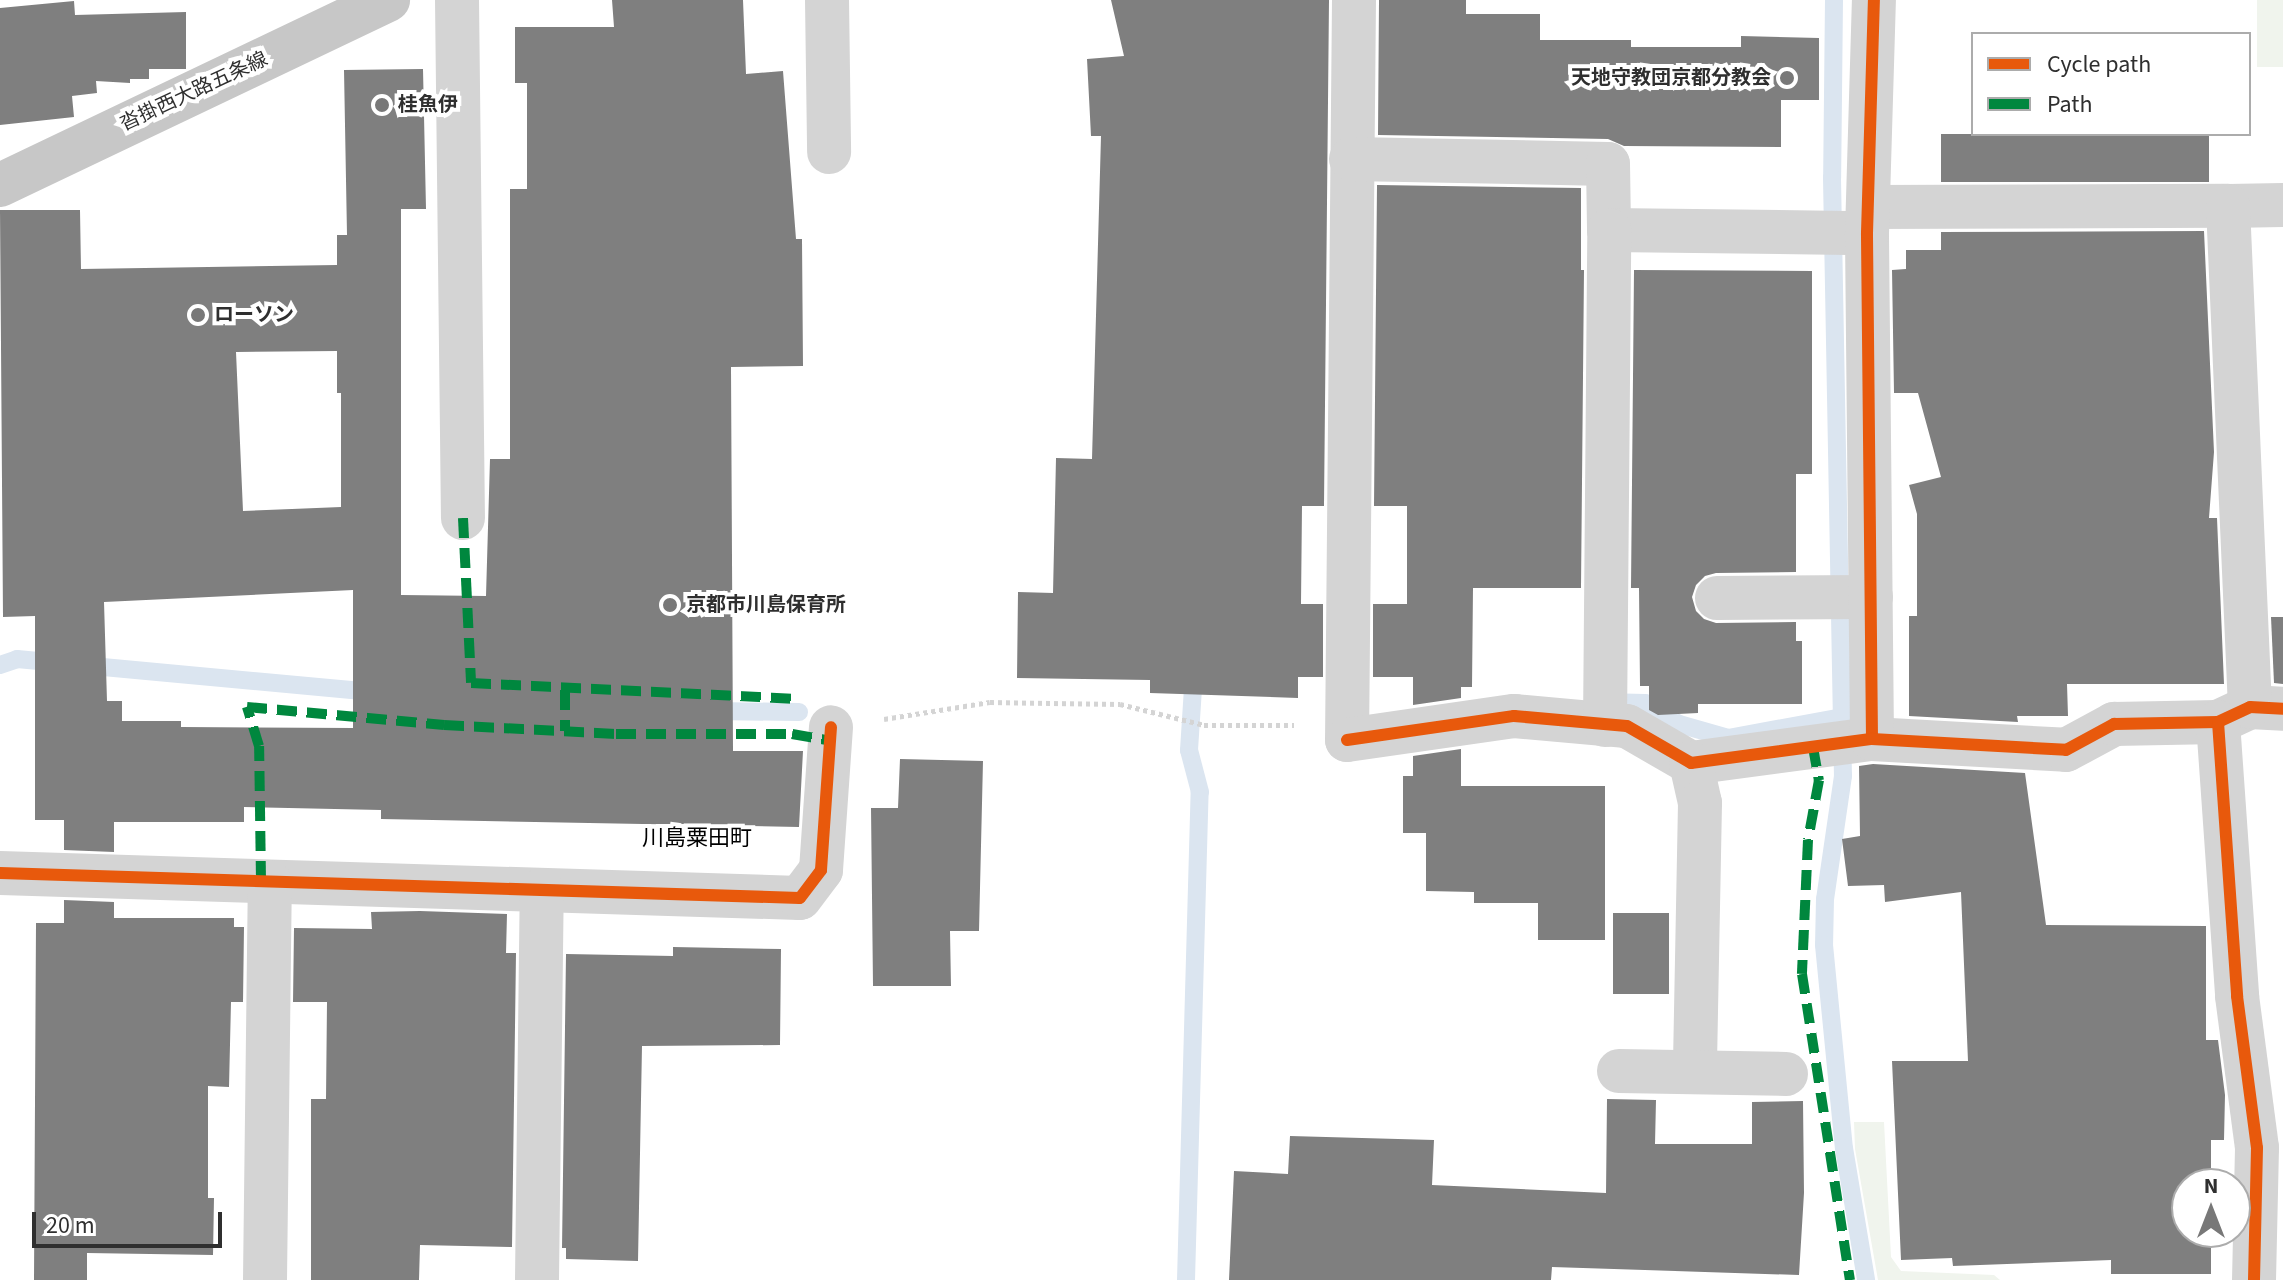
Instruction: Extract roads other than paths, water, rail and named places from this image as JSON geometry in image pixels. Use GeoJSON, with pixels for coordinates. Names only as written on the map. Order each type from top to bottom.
{"type":"FeatureCollection","features":[{"type":"Feature","properties":{"kind":"main road","name":"沓掛西大路五条線"},"geometry":{"type":"LineString","coordinates":[[0,185],[388,0]]}},
{"type":"Feature","properties":{"kind":"street"},"geometry":{"type":"LineString","coordinates":[[457,0],[463,518]]}},
{"type":"Feature","properties":{"kind":"street"},"geometry":{"type":"LineString","coordinates":[[827,0],[829,152]]}},
{"type":"Feature","properties":{"kind":"street"},"geometry":{"type":"LineString","coordinates":[[1354,0],[1347,732],[1514,716],[1627,726],[1691,763],[1872,739],[2066,750],[2114,724],[2251,713]]}},
{"type":"Feature","properties":{"kind":"street"},"geometry":{"type":"LineString","coordinates":[[1872,739],[1849,597],[1849,226],[1874,0]]}},
{"type":"Feature","properties":{"kind":"street"},"geometry":{"type":"LineString","coordinates":[[1351,159],[1608,164],[1605,725]]}},
{"type":"Feature","properties":{"kind":"street"},"geometry":{"type":"LineString","coordinates":[[1609,230],[1849,226],[2283,205]]}},
{"type":"Feature","properties":{"kind":"street"},"geometry":{"type":"LineString","coordinates":[[2228,206],[2251,713],[2237,996],[2266,1083],[2257,1148],[2254,1280]]}},
{"type":"Feature","properties":{"kind":"street"},"geometry":{"type":"LineString","coordinates":[[1717,598],[1849,597]]}},
{"type":"Feature","properties":{"kind":"street"},"geometry":{"type":"LineString","coordinates":[[0,873],[800,898],[821,870],[831,727]]}},
{"type":"Feature","properties":{"kind":"street"},"geometry":{"type":"LineString","coordinates":[[1691,763],[1700,803],[1695,1070]]}},
{"type":"Feature","properties":{"kind":"street"},"geometry":{"type":"LineString","coordinates":[[265,1280],[270,882]]}},
{"type":"Feature","properties":{"kind":"street"},"geometry":{"type":"LineString","coordinates":[[537,1280],[542,890]]}},
{"type":"Feature","properties":{"kind":"street"},"geometry":{"type":"LineString","coordinates":[[1619,1071],[1786,1074]]}},
{"type":"Feature","properties":{"kind":"waterway"},"geometry":{"type":"LineString","coordinates":[[1834,0],[1832,178],[1843,776],[1825,899],[1824,945],[1844,1148],[1866,1280]]}},
{"type":"Feature","properties":{"kind":"waterway"},"geometry":{"type":"LineString","coordinates":[[0,665],[17,659],[375,692]]}},
{"type":"Feature","properties":{"kind":"waterway"},"geometry":{"type":"LineString","coordinates":[[1186,1280],[1200,792],[1189,750],[1194,673]]}},
{"type":"Feature","properties":{"kind":"waterway"},"geometry":{"type":"LineString","coordinates":[[1603,702],[1645,703],[1679,724],[1728,738],[1842,717]]}},
{"type":"Feature","properties":{"kind":"waterway"},"geometry":{"type":"LineString","coordinates":[[712,711],[799,712]]}},
{"type":"Feature","properties":{"kind":"place","name":"天地守教団京都分教会"},"geometry":{"type":"Point","coordinates":[1787,78]}},
{"type":"Feature","properties":{"kind":"place","name":"桂魚伊"},"geometry":{"type":"Point","coordinates":[382,105]}},
{"type":"Feature","properties":{"kind":"place","name":"ローソン"},"geometry":{"type":"Point","coordinates":[198,315]}},
{"type":"Feature","properties":{"kind":"place","name":"京都市川島保育所"},"geometry":{"type":"Point","coordinates":[670,605]}},
{"type":"Feature","properties":{"kind":"district","name":"川島粟田町"},"geometry":{"type":"Point","coordinates":[697,839]}}]}
